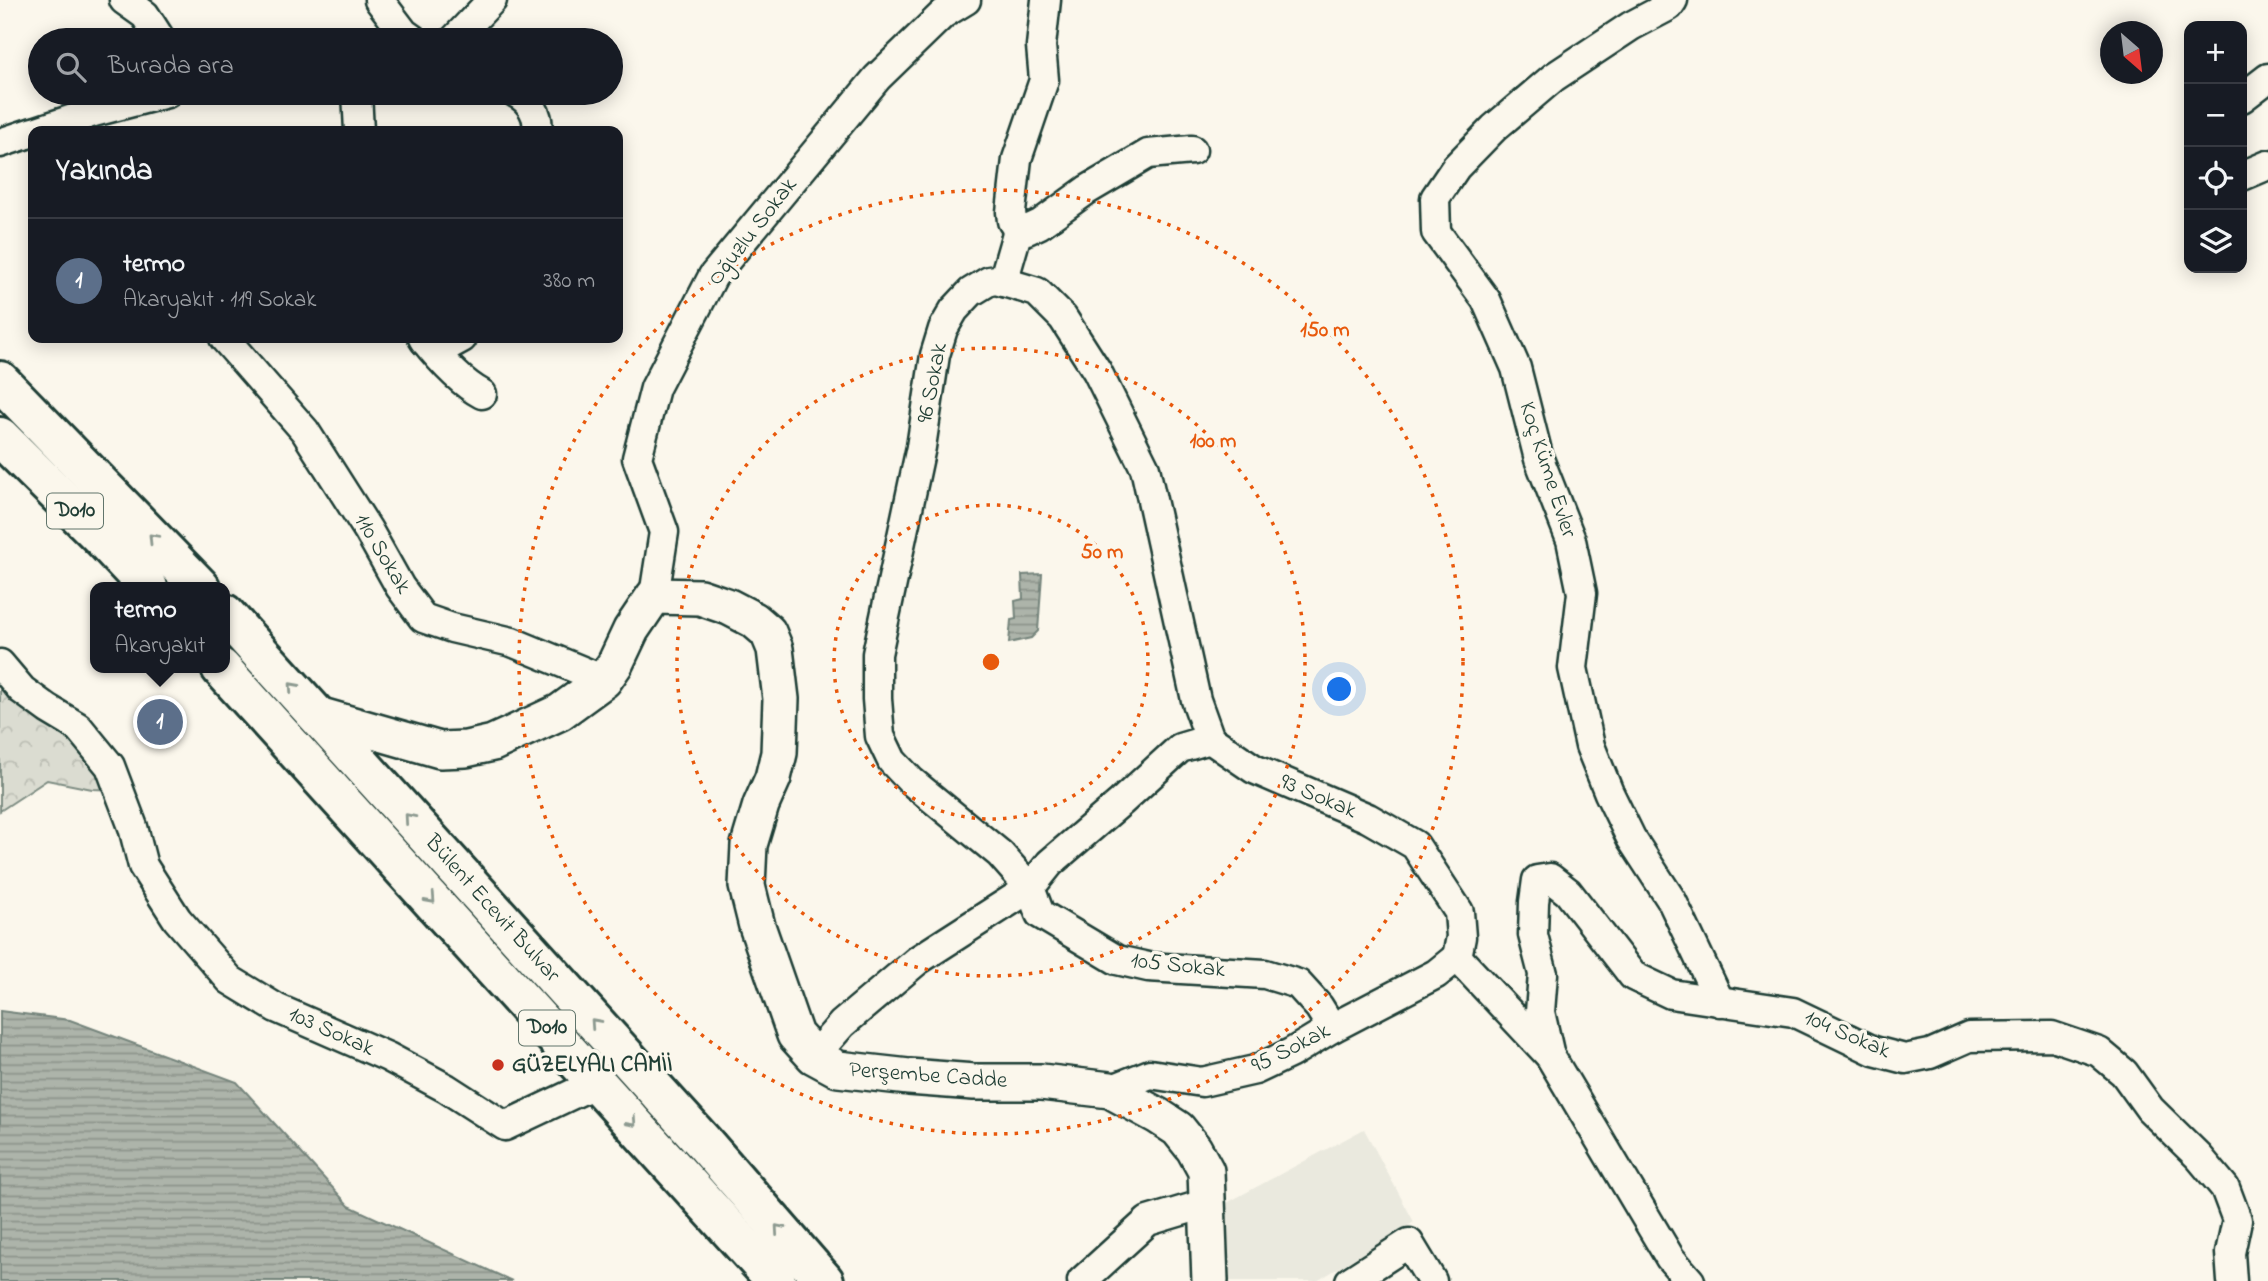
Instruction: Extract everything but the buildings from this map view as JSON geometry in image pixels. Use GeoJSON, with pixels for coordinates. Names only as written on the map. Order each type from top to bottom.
{"type":"FeatureCollection","features":[{"type":"Feature","properties":{"kind":"highway"},"geometry":{"type":"LineString","coordinates":[[0,381],[195,582]]}},
{"type":"Feature","properties":{"kind":"highway","name":"D010"},"geometry":{"type":"LineString","coordinates":[[0,437],[143,582]]}},
{"type":"Feature","properties":{"kind":"highway","name":"Bülent Ecevit Bulvar"},"geometry":{"type":"LineString","coordinates":[[230,619],[705,1144],[824,1281]]}},
{"type":"Feature","properties":{"kind":"highway","name":"Bülent Ecevit Bulvar"},"geometry":{"type":"LineString","coordinates":[[225,673],[776,1281]]}},
{"type":"Feature","properties":{"kind":"main road"},"geometry":{"type":"LineString","coordinates":[[318,715],[440,750],[466,749],[493,743],[559,712],[604,680],[654,596]]}},
{"type":"Feature","properties":{"kind":"main road","name":"Perşembe Cadde"},"geometry":{"type":"LineString","coordinates":[[654,596],[699,597],[729,607],[754,620],[768,632],[775,649],[780,699],[779,753],[749,845],[747,886],[757,926],[795,1035],[814,1056],[838,1069],[974,1082],[1041,1082],[1110,1090],[1178,1129],[1194,1149],[1206,1171],[1210,1281]]}},
{"type":"Feature","properties":{"kind":"street"},"geometry":{"type":"LineString","coordinates":[[124,0],[145,15],[153,28]]}},
{"type":"Feature","properties":{"kind":"street"},"geometry":{"type":"LineString","coordinates":[[379,0],[400,28]]}},
{"type":"Feature","properties":{"kind":"street"},"geometry":{"type":"LineString","coordinates":[[465,28],[492,0]]}},
{"type":"Feature","properties":{"kind":"street","name":"Oğuzlu Sokak"},"geometry":{"type":"LineString","coordinates":[[654,596],[664,532],[637,458],[655,388],[713,276],[877,78],[943,14],[966,0]]}},
{"type":"Feature","properties":{"kind":"street"},"geometry":{"type":"LineString","coordinates":[[814,1056],[842,1024],[918,960],[1030,888],[1050,863],[1181,748],[1210,739],[1196,700],[1145,468],[1097,372],[1063,318],[1037,292],[1003,282],[1018,230],[1012,221],[1011,212],[1017,159],[1044,80],[1041,46],[1046,0]]}},
{"type":"Feature","properties":{"kind":"street","name":"Koç Küme Evler"},"geometry":{"type":"LineString","coordinates":[[1673,0],[1669,6],[1631,26],[1554,77],[1494,128],[1456,167],[1435,198],[1436,232],[1486,300],[1516,368],[1539,459],[1571,540],[1581,593],[1573,668],[1590,746],[1631,838],[1672,901],[1720,1002]]}},
{"type":"Feature","properties":{"kind":"street"},"geometry":{"type":"LineString","coordinates":[[2247,94],[2268,78]]}},
{"type":"Feature","properties":{"kind":"street"},"geometry":{"type":"LineString","coordinates":[[72,126],[97,122],[138,105]]}},
{"type":"Feature","properties":{"kind":"street"},"geometry":{"type":"LineString","coordinates":[[358,105],[359,126]]}},
{"type":"Feature","properties":{"kind":"street"},"geometry":{"type":"LineString","coordinates":[[530,105],[539,126]]}},
{"type":"Feature","properties":{"kind":"street"},"geometry":{"type":"LineString","coordinates":[[0,143],[28,134]]}},
{"type":"Feature","properties":{"kind":"street"},"geometry":{"type":"LineString","coordinates":[[1018,230],[1027,230],[1040,224],[1087,190],[1148,154],[1192,150]]}},
{"type":"Feature","properties":{"kind":"street"},"geometry":{"type":"LineString","coordinates":[[2247,174],[2268,165]]}},
{"type":"Feature","properties":{"kind":"street","name":"96 Sokak"},"geometry":{"type":"LineString","coordinates":[[1003,282],[989,281],[962,301],[943,330],[935,355],[921,447],[877,654],[877,699],[880,736],[892,761],[911,781],[1000,854],[1030,888]]}},
{"type":"Feature","properties":{"kind":"street","name":"110 Sokak"},"geometry":{"type":"LineString","coordinates":[[228,343],[305,431],[368,530],[400,587],[423,618],[452,628],[512,642],[604,680]]}},
{"type":"Feature","properties":{"kind":"street"},"geometry":{"type":"LineString","coordinates":[[427,343],[467,386],[482,394]]}},
{"type":"Feature","properties":{"kind":"street","name":"103 Sokak"},"geometry":{"type":"LineString","coordinates":[[0,664],[22,690],[78,727],[110,766],[133,827],[143,866],[177,919],[230,980],[276,1007],[388,1057],[446,1088],[505,1126],[596,1083]]}},
{"type":"Feature","properties":{"kind":"street","name":"93 Sokak"},"geometry":{"type":"LineString","coordinates":[[1210,739],[1254,769],[1368,818],[1415,845],[1459,912],[1461,937],[1457,957]]}},
{"type":"Feature","properties":{"kind":"street","name":"104 Sokak"},"geometry":{"type":"LineString","coordinates":[[1550,1056],[1540,1012],[1543,974],[1534,935],[1537,880],[1550,877],[1568,892],[1633,976],[1671,994],[1793,1012],[1874,1051],[1905,1059],[1930,1054],[1969,1037],[2003,1035],[2052,1036],[2099,1052],[2124,1073],[2150,1109],[2199,1157],[2225,1188],[2237,1220],[2230,1253],[2232,1281]]}},
{"type":"Feature","properties":{"kind":"street","name":"105 Sokak"},"geometry":{"type":"LineString","coordinates":[[1030,888],[1040,914],[1117,960],[1149,967],[1265,974],[1298,984],[1319,1007],[1332,1028]]}},
{"type":"Feature","properties":{"kind":"street"},"geometry":{"type":"LineString","coordinates":[[1457,957],[1550,1056],[1670,1258],[1690,1281]]}},
{"type":"Feature","properties":{"kind":"street","name":"95 Sokak"},"geometry":{"type":"LineString","coordinates":[[1110,1090],[1150,1074],[1202,1082],[1255,1070],[1436,974],[1457,957]]}},
{"type":"Feature","properties":{"kind":"street"},"geometry":{"type":"LineString","coordinates":[[1082,1281],[1148,1221],[1208,1203]]}},
{"type":"Feature","properties":{"kind":"street"},"geometry":{"type":"LineString","coordinates":[[1350,1281],[1409,1243],[1432,1281]]}},
{"type":"Feature","properties":{"kind":"shaded area"},"geometry":{"type":"Polygon","coordinates":[[[1042,574],[1038,631],[1031,638],[1009,643],[1011,620],[1016,619],[1015,601],[1023,599],[1022,575],[1042,574]]]}},
{"type":"Feature","properties":{"kind":"shaded area"},"geometry":{"type":"Polygon","coordinates":[[[0,1011],[70,1020],[237,1082],[349,1206],[512,1281],[0,1281],[0,1011]]]}},
{"type":"Feature","properties":{"kind":"shaded area"},"geometry":{"type":"Polygon","coordinates":[[[1364,1129],[1414,1222],[1317,1281],[1230,1281],[1223,1205],[1364,1129]]]}},
{"type":"Feature","properties":{"kind":"green space"},"geometry":{"type":"Polygon","coordinates":[[[0,664],[48,709],[118,790],[92,789],[47,780],[0,811],[0,664]]]}},
{"type":"Feature","properties":{"kind":"place","name":"termo"},"geometry":{"type":"Point","coordinates":[160,722]}},
{"type":"Feature","properties":{"kind":"place","name":"GÜZELYALI CAMİİ"},"geometry":{"type":"Point","coordinates":[498,1065]}}]}
